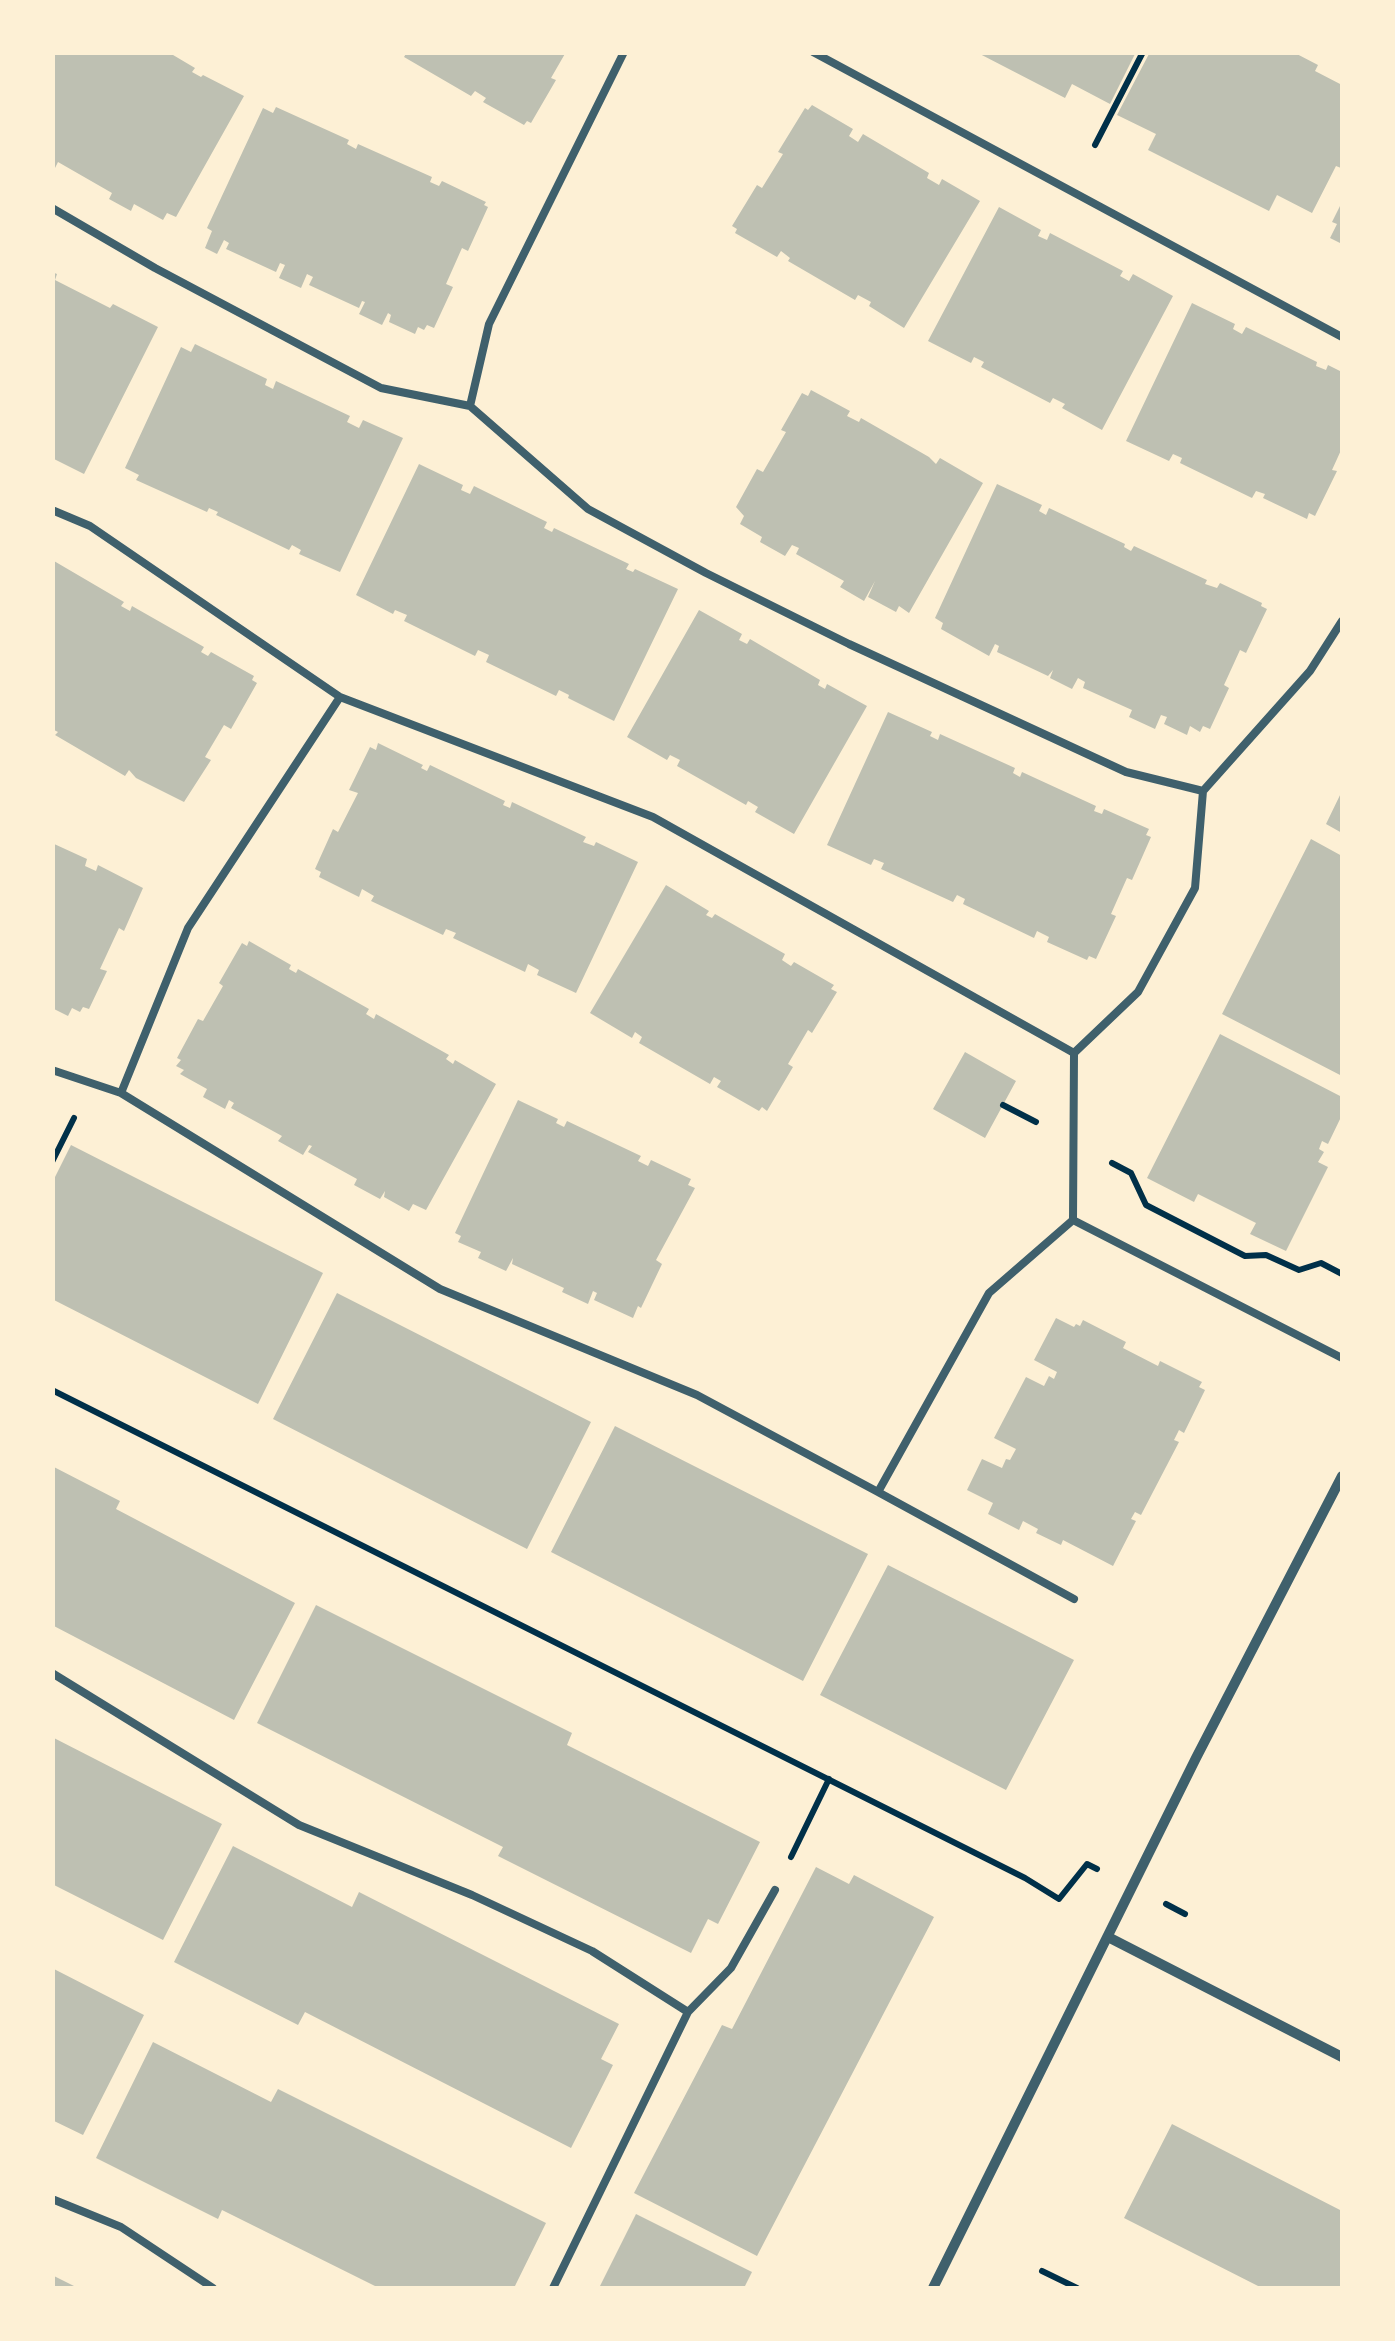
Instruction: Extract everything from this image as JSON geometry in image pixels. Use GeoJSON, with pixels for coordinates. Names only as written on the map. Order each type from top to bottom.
{"type":"FeatureCollection","features":[{"type":"Feature","properties":{"kind":"street"},"geometry":{"type":"LineString","coordinates":[[933,2288],[1196,1758],[1342,1476]]}},
{"type":"Feature","properties":{"kind":"street"},"geometry":{"type":"LineString","coordinates":[[1110,1938],[1342,2056]]}},
{"type":"Feature","properties":{"kind":"lane"},"geometry":{"type":"LineString","coordinates":[[470,406],[489,324],[624,52]]}},
{"type":"Feature","properties":{"kind":"lane"},"geometry":{"type":"LineString","coordinates":[[814,52],[1342,337]]}},
{"type":"Feature","properties":{"kind":"lane"},"geometry":{"type":"LineString","coordinates":[[52,208],[155,268],[381,388],[470,406],[588,509],[706,573],[1126,772],[1203,791]]}},
{"type":"Feature","properties":{"kind":"lane"},"geometry":{"type":"LineString","coordinates":[[52,510],[90,526],[340,697],[653,818],[1074,1053]]}},
{"type":"Feature","properties":{"kind":"lane"},"geometry":{"type":"LineString","coordinates":[[878,1492],[989,1293],[1073,1220],[1074,1053],[1138,992],[1195,888],[1203,791],[1310,671],[1342,621]]}},
{"type":"Feature","properties":{"kind":"lane"},"geometry":{"type":"LineString","coordinates":[[121,1093],[188,928],[340,697]]}},
{"type":"Feature","properties":{"kind":"lane"},"geometry":{"type":"LineString","coordinates":[[52,1070],[121,1093],[440,1289],[697,1395],[1074,1600]]}},
{"type":"Feature","properties":{"kind":"lane"},"geometry":{"type":"LineString","coordinates":[[1073,1220],[1342,1358]]}},
{"type":"Feature","properties":{"kind":"lane"},"geometry":{"type":"LineString","coordinates":[[52,1673],[299,1825],[472,1895],[592,1951],[688,2012]]}},
{"type":"Feature","properties":{"kind":"lane"},"geometry":{"type":"LineString","coordinates":[[553,2288],[688,2012],[731,1968],[775,1890]]}},
{"type":"Feature","properties":{"kind":"lane"},"geometry":{"type":"LineString","coordinates":[[52,2199],[121,2227],[213,2288]]}},
{"type":"Feature","properties":{"kind":"path"},"geometry":{"type":"LineString","coordinates":[[1095,145],[1143,52]]}},
{"type":"Feature","properties":{"kind":"path"},"geometry":{"type":"LineString","coordinates":[[52,1162],[91,1083]]}},
{"type":"Feature","properties":{"kind":"path"},"geometry":{"type":"LineString","coordinates":[[1004,1105],[1041,1125]]}},
{"type":"Feature","properties":{"kind":"path"},"geometry":{"type":"LineString","coordinates":[[1102,1158],[1131,1174],[1146,1204],[1245,1256],[1266,1255],[1299,1270],[1321,1263],[1342,1274]]}},
{"type":"Feature","properties":{"kind":"path"},"geometry":{"type":"LineString","coordinates":[[52,1390],[1060,1899],[1087,1864]]}},
{"type":"Feature","properties":{"kind":"path"},"geometry":{"type":"LineString","coordinates":[[775,1890],[830,1780]]}},
{"type":"Feature","properties":{"kind":"path"},"geometry":{"type":"LineString","coordinates":[[1042,2271],[1077,2288]]}},
{"type":"Feature","properties":{"kind":"building"},"geometry":{"type":"Polygon","coordinates":[[[52,52],[168,52],[195,68],[192,72],[244,96],[176,217],[167,213],[163,220],[134,204],[131,211],[109,199],[112,193],[58,162],[52,174],[52,52]]]}},
{"type":"Feature","properties":{"kind":"building"},"geometry":{"type":"Polygon","coordinates":[[[407,52],[566,52],[551,78],[556,80],[531,123],[527,121],[524,125],[483,102],[486,98],[475,91],[471,96],[404,57],[407,52]]]}},
{"type":"Feature","properties":{"kind":"building"},"geometry":{"type":"Polygon","coordinates":[[[976,52],[1136,52],[1110,104],[1072,84],[1065,98],[976,52]]]}},
{"type":"Feature","properties":{"kind":"building"},"geometry":{"type":"Polygon","coordinates":[[[1150,52],[1293,52],[1318,65],[1315,71],[1342,85],[1342,165],[1336,166],[1312,213],[1277,195],[1269,211],[1148,150],[1156,134],[1117,115],[1150,52]]]}},
{"type":"Feature","properties":{"kind":"building"},"geometry":{"type":"Polygon","coordinates":[[[812,105],[853,129],[849,136],[858,142],[863,134],[929,173],[927,178],[939,185],[942,179],[980,201],[904,328],[869,306],[871,302],[858,295],[855,300],[788,261],[790,258],[781,251],[777,257],[735,233],[737,229],[732,226],[757,185],[762,188],[805,108],[808,110],[812,105]]]}},
{"type":"Feature","properties":{"kind":"building"},"geometry":{"type":"Polygon","coordinates":[[[276,107],[349,140],[347,144],[356,149],[358,144],[432,177],[430,182],[439,186],[442,181],[486,202],[488,207],[468,251],[462,248],[446,284],[453,287],[434,328],[418,327],[415,334],[389,322],[388,313],[382,325],[359,314],[365,302],[359,308],[309,285],[313,277],[307,274],[301,288],[279,278],[285,265],[280,263],[276,272],[226,249],[229,243],[224,240],[217,254],[205,248],[212,231],[207,228],[263,108],[273,113],[276,107]]]}},
{"type":"Feature","properties":{"kind":"building"},"geometry":{"type":"Polygon","coordinates":[[[1342,202],[1342,244],[1330,238],[1337,224],[1332,222],[1342,202]]]}},
{"type":"Feature","properties":{"kind":"building"},"geometry":{"type":"Polygon","coordinates":[[[999,207],[1041,230],[1038,236],[1047,240],[1050,233],[1123,271],[1120,276],[1129,281],[1133,274],[1173,296],[1102,430],[1062,408],[1065,404],[1053,398],[1050,403],[981,367],[984,362],[974,357],[971,363],[928,341],[999,207]]]}},
{"type":"Feature","properties":{"kind":"building"},"geometry":{"type":"Polygon","coordinates":[[[52,272],[57,274],[55,280],[158,327],[84,474],[52,458],[52,272]]]}},
{"type":"Feature","properties":{"kind":"building"},"geometry":{"type":"Polygon","coordinates":[[[1192,303],[1235,324],[1233,329],[1242,334],[1246,327],[1317,362],[1316,366],[1326,370],[1328,365],[1342,372],[1342,448],[1332,470],[1337,471],[1315,516],[1309,513],[1307,519],[1256,491],[1252,498],[1180,463],[1182,458],[1173,454],[1169,461],[1126,441],[1192,303]]]}},
{"type":"Feature","properties":{"kind":"building"},"geometry":{"type":"Polygon","coordinates":[[[195,344],[267,379],[265,385],[273,389],[276,381],[350,416],[347,422],[359,428],[363,420],[403,438],[340,572],[299,554],[301,550],[292,545],[289,550],[216,515],[218,512],[209,508],[207,512],[136,480],[139,475],[125,468],[181,347],[191,352],[195,344]]]}},
{"type":"Feature","properties":{"kind":"building"},"geometry":{"type":"Polygon","coordinates":[[[811,390],[850,411],[847,416],[859,422],[861,418],[936,464],[940,458],[983,483],[909,613],[899,606],[896,612],[868,597],[875,581],[864,601],[840,587],[844,581],[796,554],[799,548],[792,545],[785,556],[760,542],[762,537],[740,524],[744,516],[736,507],[757,469],[763,472],[802,393],[808,396],[811,390]]]}},
{"type":"Feature","properties":{"kind":"building"},"geometry":{"type":"Polygon","coordinates":[[[419,464],[463,485],[461,490],[470,494],[474,486],[547,522],[544,528],[552,532],[554,528],[629,564],[626,569],[635,569],[678,589],[614,721],[559,690],[556,696],[486,662],[489,655],[478,650],[475,656],[404,621],[407,615],[395,610],[393,614],[356,595],[419,464]]]}},
{"type":"Feature","properties":{"kind":"building"},"geometry":{"type":"Polygon","coordinates":[[[997,484],[1042,505],[1039,511],[1046,515],[1049,508],[1125,544],[1131,551],[1134,546],[1207,580],[1205,584],[1217,588],[1220,583],[1262,603],[1267,609],[1246,653],[1240,650],[1224,685],[1229,688],[1210,729],[1203,726],[1200,732],[1190,726],[1187,735],[1164,724],[1167,717],[1161,715],[1155,729],[1129,717],[1132,710],[1083,688],[1085,682],[1078,678],[1072,689],[1050,678],[1053,670],[1048,676],[997,652],[999,646],[995,644],[989,656],[941,629],[943,623],[935,618],[997,484]]]}},
{"type":"Feature","properties":{"kind":"building"},"geometry":{"type":"Polygon","coordinates":[[[54,561],[124,602],[121,606],[130,611],[132,606],[204,647],[201,652],[208,656],[211,652],[254,676],[252,680],[257,683],[231,729],[224,725],[205,757],[211,760],[184,802],[136,778],[129,770],[125,776],[55,735],[58,732],[52,729],[54,561]]]}},
{"type":"Feature","properties":{"kind":"building"},"geometry":{"type":"Polygon","coordinates":[[[699,610],[742,634],[739,640],[747,644],[750,639],[820,680],[818,685],[825,689],[827,684],[867,706],[794,834],[755,812],[758,807],[748,801],[746,805],[677,766],[680,760],[670,755],[667,760],[627,737],[699,610]]]}},
{"type":"Feature","properties":{"kind":"building"},"geometry":{"type":"Polygon","coordinates":[[[888,712],[932,732],[930,736],[938,740],[940,734],[1015,768],[1013,773],[1020,777],[1022,772],[1096,806],[1094,811],[1102,814],[1104,809],[1149,829],[1146,835],[1151,837],[1132,880],[1127,878],[1111,914],[1116,916],[1096,959],[1089,956],[1087,960],[1047,942],[1049,937],[1037,931],[1034,938],[963,904],[965,899],[957,895],[953,902],[881,869],[884,863],[874,859],[871,865],[827,845],[888,712]]]}},
{"type":"Feature","properties":{"kind":"building"},"geometry":{"type":"Polygon","coordinates":[[[378,743],[423,765],[421,768],[427,771],[430,765],[505,801],[503,805],[510,808],[512,802],[586,837],[583,842],[594,846],[596,842],[638,862],[576,993],[537,975],[539,970],[528,964],[525,972],[453,938],[456,933],[446,929],[443,935],[371,901],[374,896],[362,889],[359,897],[319,877],[321,872],[315,869],[333,829],[338,832],[358,793],[349,790],[370,747],[376,750],[378,743]]]}},
{"type":"Feature","properties":{"kind":"building"},"geometry":{"type":"Polygon","coordinates":[[[1342,791],[1342,833],[1326,824],[1342,791]]]}},
{"type":"Feature","properties":{"kind":"building"},"geometry":{"type":"Polygon","coordinates":[[[1311,839],[1342,856],[1342,1076],[1222,1014],[1311,839]]]}},
{"type":"Feature","properties":{"kind":"building"},"geometry":{"type":"Polygon","coordinates":[[[52,843],[87,859],[85,866],[96,871],[98,865],[143,888],[124,931],[119,928],[100,969],[107,971],[89,1009],[83,1007],[80,1012],[72,1008],[68,1016],[52,1008],[52,843]]]}},
{"type":"Feature","properties":{"kind":"building"},"geometry":{"type":"Polygon","coordinates":[[[666,885],[709,911],[706,915],[712,918],[715,914],[785,954],[782,960],[791,966],[794,962],[834,985],[831,989],[837,992],[788,1064],[793,1067],[767,1111],[762,1107],[759,1111],[717,1087],[721,1081],[714,1077],[710,1084],[639,1043],[642,1037],[635,1032],[632,1038],[590,1013],[666,885]]]}},
{"type":"Feature","properties":{"kind":"building"},"geometry":{"type":"Polygon","coordinates":[[[249,941],[291,965],[289,969],[296,973],[298,969],[369,1009],[366,1014],[374,1019],[376,1014],[449,1055],[446,1059],[453,1064],[455,1060],[496,1084],[426,1210],[413,1204],[409,1211],[384,1197],[385,1191],[380,1199],[354,1185],[357,1179],[308,1152],[312,1146],[303,1155],[278,1141],[282,1136],[231,1108],[234,1103],[229,1100],[225,1109],[203,1097],[207,1089],[180,1074],[184,1070],[176,1066],[181,1060],[177,1058],[198,1019],[203,1021],[223,986],[219,983],[242,943],[247,946],[249,941]]]}},
{"type":"Feature","properties":{"kind":"building"},"geometry":{"type":"Polygon","coordinates":[[[1220,1034],[1342,1097],[1342,1115],[1328,1144],[1322,1141],[1319,1149],[1324,1152],[1318,1162],[1328,1167],[1286,1251],[1250,1234],[1256,1223],[1198,1194],[1194,1202],[1147,1178],[1220,1034]]]}},
{"type":"Feature","properties":{"kind":"building"},"geometry":{"type":"Polygon","coordinates":[[[965,1052],[1016,1081],[985,1138],[933,1109],[965,1052]]]}},
{"type":"Feature","properties":{"kind":"building"},"geometry":{"type":"Polygon","coordinates":[[[518,1100],[558,1119],[556,1123],[564,1127],[567,1121],[641,1156],[638,1161],[648,1166],[651,1160],[691,1179],[688,1185],[695,1188],[656,1260],[662,1264],[633,1318],[594,1300],[597,1293],[593,1291],[588,1304],[512,1264],[513,1258],[506,1271],[478,1258],[481,1252],[458,1242],[461,1236],[455,1233],[518,1100]]]}},
{"type":"Feature","properties":{"kind":"building"},"geometry":{"type":"Polygon","coordinates":[[[71,1145],[323,1273],[258,1404],[52,1299],[52,1183],[71,1145]]]}},
{"type":"Feature","properties":{"kind":"building"},"geometry":{"type":"Polygon","coordinates":[[[337,1293],[591,1422],[527,1549],[273,1419],[337,1293]]]}},
{"type":"Feature","properties":{"kind":"building"},"geometry":{"type":"Polygon","coordinates":[[[1056,1318],[1074,1327],[1083,1320],[1126,1342],[1123,1348],[1202,1382],[1199,1387],[1205,1390],[1184,1433],[1179,1430],[1174,1440],[1179,1442],[1141,1515],[1135,1512],[1131,1519],[1136,1521],[1113,1566],[1063,1540],[1061,1545],[1036,1533],[1038,1529],[1023,1521],[1019,1530],[988,1514],[993,1503],[967,1490],[982,1459],[1002,1468],[1016,1449],[994,1438],[1026,1377],[1044,1386],[1049,1376],[1054,1379],[1057,1372],[1034,1360],[1056,1318]]]}},
{"type":"Feature","properties":{"kind":"building"},"geometry":{"type":"Polygon","coordinates":[[[615,1426],[868,1554],[803,1681],[551,1552],[615,1426]]]}},
{"type":"Feature","properties":{"kind":"building"},"geometry":{"type":"Polygon","coordinates":[[[52,1466],[120,1501],[116,1509],[295,1603],[234,1720],[52,1625],[52,1466]]]}},
{"type":"Feature","properties":{"kind":"building"},"geometry":{"type":"Polygon","coordinates":[[[888,1565],[1074,1660],[1006,1790],[820,1695],[888,1565]]]}},
{"type":"Feature","properties":{"kind":"building"},"geometry":{"type":"Polygon","coordinates":[[[316,1605],[572,1733],[567,1745],[760,1842],[718,1924],[708,1919],[691,1953],[498,1856],[503,1847],[257,1723],[316,1605]]]}},
{"type":"Feature","properties":{"kind":"building"},"geometry":{"type":"Polygon","coordinates":[[[52,1737],[222,1824],[163,1940],[52,1884],[52,1737]]]}},
{"type":"Feature","properties":{"kind":"building"},"geometry":{"type":"Polygon","coordinates":[[[233,1846],[352,1907],[359,1892],[619,2024],[601,2059],[613,2065],[571,2148],[305,2012],[298,2025],[174,1962],[233,1846]]]}},
{"type":"Feature","properties":{"kind":"building"},"geometry":{"type":"Polygon","coordinates":[[[816,1867],[849,1884],[854,1875],[934,1917],[757,2256],[634,2193],[722,2025],[732,2029],[816,1867]]]}},
{"type":"Feature","properties":{"kind":"building"},"geometry":{"type":"Polygon","coordinates":[[[52,1968],[144,2015],[83,2135],[52,2120],[52,1968]]]}},
{"type":"Feature","properties":{"kind":"building"},"geometry":{"type":"Polygon","coordinates":[[[153,2042],[271,2102],[278,2089],[546,2223],[514,2288],[379,2288],[222,2210],[218,2219],[96,2158],[153,2042]]]}},
{"type":"Feature","properties":{"kind":"building"},"geometry":{"type":"Polygon","coordinates":[[[1172,2124],[1342,2211],[1342,2288],[1262,2288],[1124,2218],[1172,2124]]]}},
{"type":"Feature","properties":{"kind":"building"},"geometry":{"type":"Polygon","coordinates":[[[636,2214],[752,2272],[744,2288],[599,2288],[636,2214]]]}},
{"type":"Feature","properties":{"kind":"building"},"geometry":{"type":"Polygon","coordinates":[[[52,2275],[78,2288],[52,2288],[52,2275]]]}}]}
